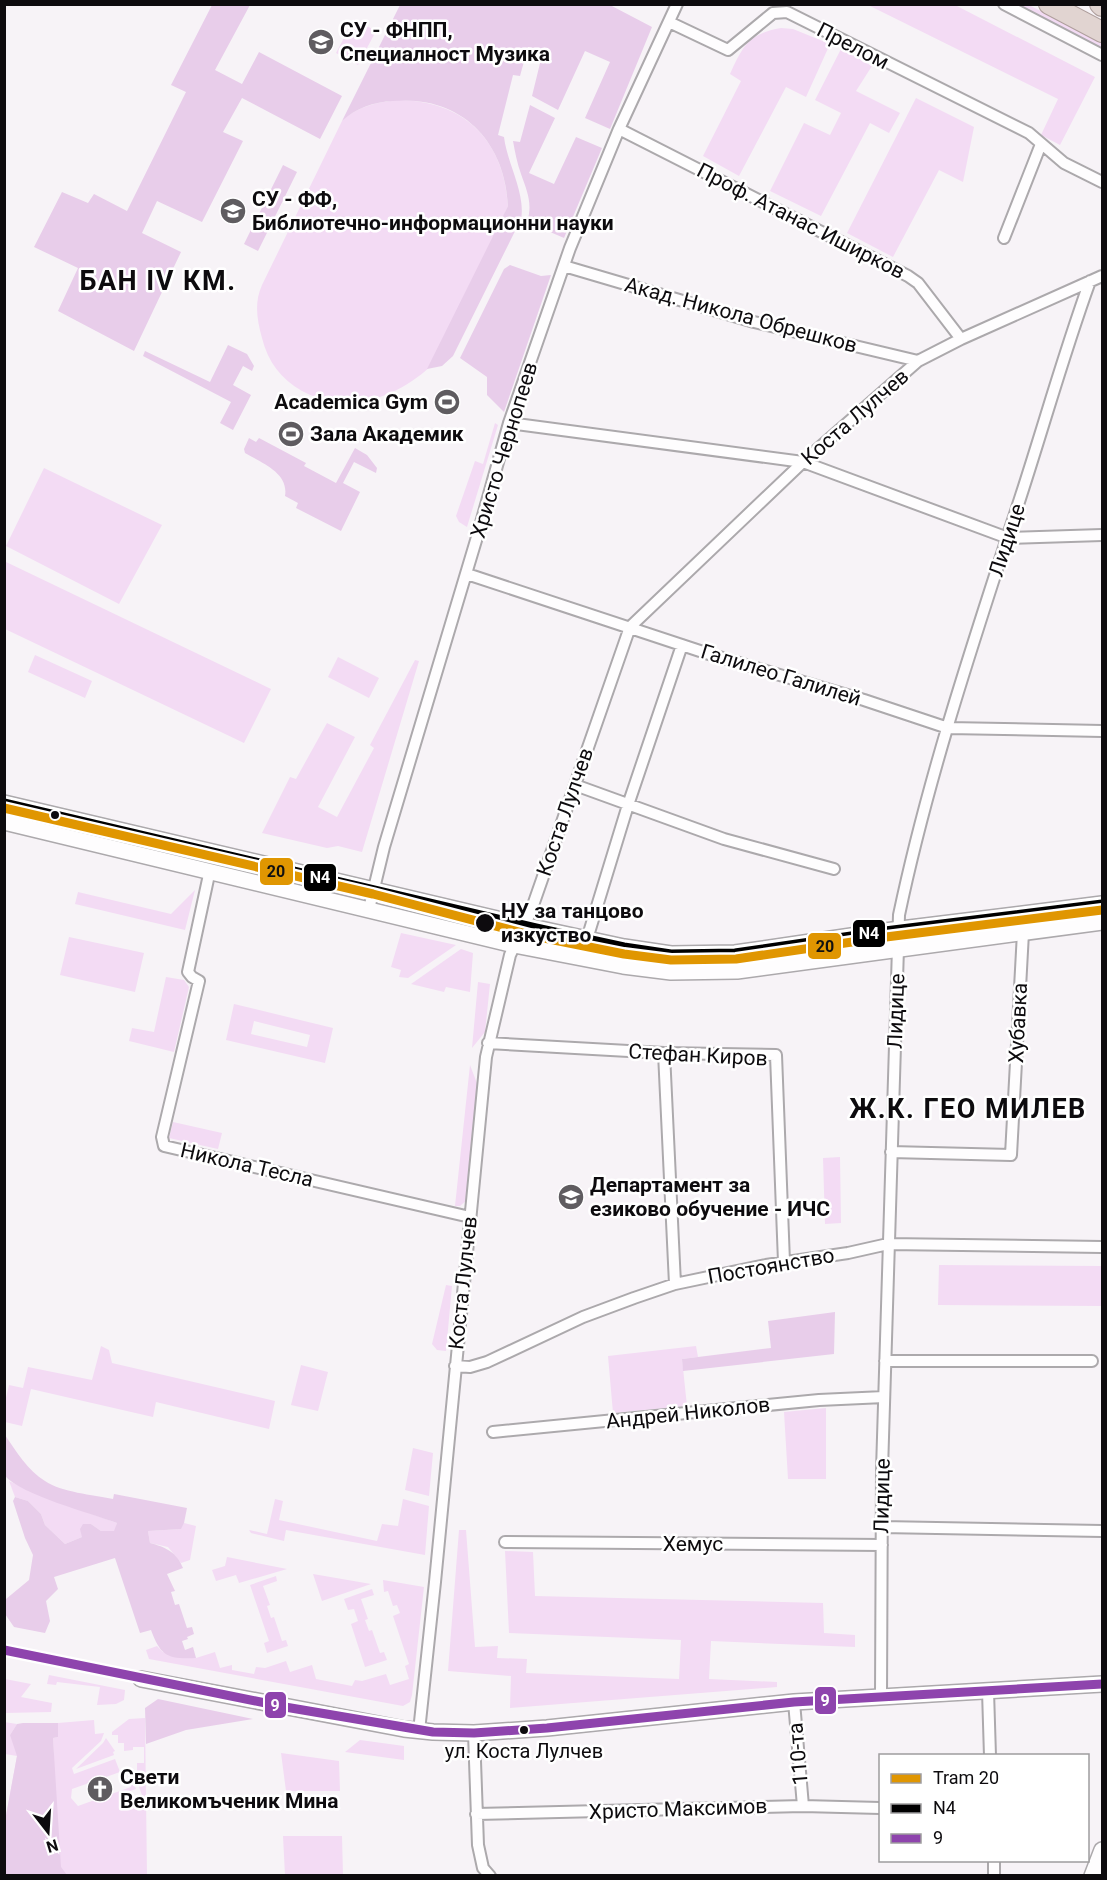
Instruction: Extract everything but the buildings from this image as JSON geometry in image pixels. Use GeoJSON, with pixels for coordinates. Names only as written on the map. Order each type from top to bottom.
{"type":"FeatureCollection","features":[{"type":"Feature","properties":{"kind":"highway"},"geometry":{"type":"LineString","coordinates":[[1049,4],[1102,32]]}},
{"type":"Feature","properties":{"kind":"main road"},"geometry":{"type":"LineString","coordinates":[[4,802],[524,925],[624,947],[671,954],[735,953],[898,929],[1102,904]]}},
{"type":"Feature","properties":{"kind":"main road"},"geometry":{"type":"LineString","coordinates":[[4,822],[514,945],[623,966],[671,972],[737,971],[1102,922]]}},
{"type":"Feature","properties":{"kind":"main road"},"geometry":{"type":"LineString","coordinates":[[141,1679],[419,1731],[474,1733],[547,1728],[794,1702],[1102,1684]]}},
{"type":"Feature","properties":{"kind":"main road"},"geometry":{"type":"LineString","coordinates":[[1092,1875],[1102,1850]]}},
{"type":"Feature","properties":{"kind":"street","name":"Христо Чернопеев"},"geometry":{"type":"LineString","coordinates":[[369,909],[384,847],[467,574],[509,423],[564,266],[619,129],[677,4]]}},
{"type":"Feature","properties":{"kind":"street"},"geometry":{"type":"LineString","coordinates":[[1004,4],[1102,55]]}},
{"type":"Feature","properties":{"kind":"street","name":"Прелом"},"geometry":{"type":"LineString","coordinates":[[669,22],[728,50],[773,13],[787,12],[1029,133],[1064,163],[1102,182]]}},
{"type":"Feature","properties":{"kind":"street","name":"Проф. Атанас Иширков"},"geometry":{"type":"LineString","coordinates":[[619,129],[908,276],[918,283],[961,339]]}},
{"type":"Feature","properties":{"kind":"street"},"geometry":{"type":"LineString","coordinates":[[1004,238],[1041,144]]}},
{"type":"Feature","properties":{"kind":"street","name":"Акад. Никола Обрешков"},"geometry":{"type":"LineString","coordinates":[[564,266],[754,322],[918,361]]}},
{"type":"Feature","properties":{"kind":"street","name":"Коста Лулчев"},"geometry":{"type":"LineString","coordinates":[[419,1731],[488,1043],[507,963],[531,911],[630,627],[803,462],[918,361],[961,339],[1102,276]]}},
{"type":"Feature","properties":{"kind":"street","name":"Лидице"},"geometry":{"type":"LineString","coordinates":[[881,1696],[884,1397],[899,915],[909,865],[948,728],[1090,281]]}},
{"type":"Feature","properties":{"kind":"street"},"geometry":{"type":"LineString","coordinates":[[509,423],[803,462],[1008,538],[1102,535]]}},
{"type":"Feature","properties":{"kind":"street","name":"Галилео Галилей"},"geometry":{"type":"LineString","coordinates":[[467,574],[682,645],[948,728],[1102,731]]}},
{"type":"Feature","properties":{"kind":"street"},"geometry":{"type":"LineString","coordinates":[[587,939],[628,805],[682,645]]}},
{"type":"Feature","properties":{"kind":"street"},"geometry":{"type":"LineString","coordinates":[[575,784],[735,842],[834,869]]}},
{"type":"Feature","properties":{"kind":"street","name":"Никола Тесла"},"geometry":{"type":"LineString","coordinates":[[210,870],[188,972],[199,981],[162,1137],[164,1146],[470,1217]]}},
{"type":"Feature","properties":{"kind":"street","name":"Хубавка"},"geometry":{"type":"LineString","coordinates":[[891,1152],[1011,1155],[1024,914]]}},
{"type":"Feature","properties":{"kind":"street","name":"Стефан Киров"},"geometry":{"type":"LineString","coordinates":[[488,1043],[664,1053],[776,1055],[784,1262]]}},
{"type":"Feature","properties":{"kind":"street"},"geometry":{"type":"LineString","coordinates":[[664,1053],[675,1284]]}},
{"type":"Feature","properties":{"kind":"street","name":"Постоянство"},"geometry":{"type":"LineString","coordinates":[[455,1366],[470,1367],[487,1362],[583,1317],[675,1284],[784,1262],[848,1253],[888,1244],[1102,1247]]}},
{"type":"Feature","properties":{"kind":"street"},"geometry":{"type":"LineString","coordinates":[[885,1361],[1092,1360]]}},
{"type":"Feature","properties":{"kind":"street","name":"Андрей Николов"},"geometry":{"type":"LineString","coordinates":[[493,1432],[819,1400],[884,1397]]}},
{"type":"Feature","properties":{"kind":"street"},"geometry":{"type":"LineString","coordinates":[[882,1527],[1102,1531]]}},
{"type":"Feature","properties":{"kind":"street","name":"Хемус"},"geometry":{"type":"LineString","coordinates":[[505,1542],[882,1545]]}},
{"type":"Feature","properties":{"kind":"street"},"geometry":{"type":"LineString","coordinates":[[988,1691],[990,1754]]}},
{"type":"Feature","properties":{"kind":"street","name":"110-та"},"geometry":{"type":"LineString","coordinates":[[794,1702],[803,1806]]}},
{"type":"Feature","properties":{"kind":"street"},"geometry":{"type":"LineString","coordinates":[[474,1733],[476,1814],[480,1858],[483,1868],[490,1875]]}},
{"type":"Feature","properties":{"kind":"street","name":"Христо Максимов"},"geometry":{"type":"LineString","coordinates":[[476,1814],[803,1806],[879,1808]]}},
{"type":"Feature","properties":{"kind":"shaded area"},"geometry":{"type":"Polygon","coordinates":[[[212,5],[250,5],[215,70],[242,84],[259,52],[342,96],[320,139],[242,98],[223,132],[243,141],[202,222],[157,201],[142,233],[181,252],[134,351],[58,311],[78,268],[34,247],[62,192],[88,203],[94,194],[127,211],[186,92],[171,85],[212,5]]]}},
{"type":"Feature","properties":{"kind":"shaded area"},"geometry":{"type":"Polygon","coordinates":[[[400,5],[610,5],[652,27],[610,129],[585,118],[610,62],[585,51],[558,110],[532,96],[543,51],[528,47],[520,76],[513,75],[498,135],[504,137],[519,189],[521,219],[453,356],[442,366],[427,369],[508,206],[505,182],[488,142],[475,127],[458,114],[439,106],[417,101],[393,101],[366,106],[342,121],[400,5]]]}},
{"type":"Feature","properties":{"kind":"shaded area"},"geometry":{"type":"Polygon","coordinates":[[[868,5],[955,5],[1095,77],[1060,145],[1041,135],[1058,99],[868,5]]]}},
{"type":"Feature","properties":{"kind":"shaded area"},"geometry":{"type":"Polygon","coordinates":[[[1013,5],[1029,5],[1102,42],[1102,50],[1013,5]]]}},
{"type":"Feature","properties":{"kind":"shaded area"},"geometry":{"type":"Polygon","coordinates":[[[354,19],[376,31],[358,65],[336,53],[354,19]]]}},
{"type":"Feature","properties":{"kind":"shaded area"},"geometry":{"type":"Polygon","coordinates":[[[781,28],[793,29],[830,44],[806,97],[786,87],[739,176],[703,156],[741,81],[730,74],[743,49],[761,34],[781,28]]]}},
{"type":"Feature","properties":{"kind":"shaded area"},"geometry":{"type":"Polygon","coordinates":[[[841,49],[872,66],[856,91],[900,113],[889,133],[870,123],[821,216],[770,191],[804,123],[830,135],[841,113],[815,100],[841,49]]]}},
{"type":"Feature","properties":{"kind":"shaded area"},"geometry":{"type":"Polygon","coordinates":[[[916,98],[974,127],[963,182],[939,170],[893,257],[847,233],[916,98]]]}},
{"type":"Feature","properties":{"kind":"shaded area"},"geometry":{"type":"Polygon","coordinates":[[[399,100],[422,102],[443,108],[461,117],[476,129],[489,144],[498,162],[505,183],[508,206],[435,362],[417,378],[402,387],[370,400],[336,402],[319,398],[294,386],[272,362],[259,325],[257,305],[259,292],[342,121],[369,106],[399,100]]]}},
{"type":"Feature","properties":{"kind":"shaded area"},"geometry":{"type":"Polygon","coordinates":[[[530,105],[555,118],[529,173],[554,184],[576,137],[602,148],[564,238],[527,222],[528,198],[513,141],[520,142],[530,105]]]}},
{"type":"Feature","properties":{"kind":"shaded area"},"geometry":{"type":"Polygon","coordinates":[[[283,165],[297,172],[258,251],[244,244],[283,165]]]}},
{"type":"Feature","properties":{"kind":"shaded area"},"geometry":{"type":"Polygon","coordinates":[[[510,265],[541,276],[551,275],[504,412],[487,395],[487,377],[460,358],[504,269],[510,265]]]}},
{"type":"Feature","properties":{"kind":"shaded area"},"geometry":{"type":"Polygon","coordinates":[[[228,345],[247,354],[254,366],[252,371],[243,366],[233,385],[251,395],[233,430],[220,423],[231,402],[143,356],[145,351],[210,382],[228,345]]]}},
{"type":"Feature","properties":{"kind":"shaded area"},"geometry":{"type":"Polygon","coordinates":[[[495,423],[498,425],[467,527],[459,522],[456,516],[475,461],[483,464],[495,423]]]}},
{"type":"Feature","properties":{"kind":"shaded area"},"geometry":{"type":"Polygon","coordinates":[[[249,438],[256,442],[259,438],[306,463],[304,466],[336,483],[355,448],[367,455],[377,468],[376,473],[354,462],[343,483],[360,492],[341,531],[296,508],[298,503],[285,496],[283,481],[279,475],[245,453],[244,449],[249,438]]]}},
{"type":"Feature","properties":{"kind":"shaded area"},"geometry":{"type":"Polygon","coordinates":[[[44,468],[162,525],[119,604],[6,546],[44,468]]]}},
{"type":"Feature","properties":{"kind":"shaded area"},"geometry":{"type":"Polygon","coordinates":[[[4,561],[271,689],[244,743],[5,629],[4,561]]]}},
{"type":"Feature","properties":{"kind":"shaded area"},"geometry":{"type":"Polygon","coordinates":[[[35,655],[92,681],[85,698],[28,672],[35,655]]]}},
{"type":"Feature","properties":{"kind":"shaded area"},"geometry":{"type":"Polygon","coordinates":[[[338,657],[379,678],[369,698],[328,677],[338,657]]]}},
{"type":"Feature","properties":{"kind":"shaded area"},"geometry":{"type":"Polygon","coordinates":[[[415,660],[419,661],[362,852],[338,846],[327,848],[262,833],[290,777],[296,779],[327,723],[355,737],[318,807],[337,817],[374,748],[370,745],[415,660]]]}},
{"type":"Feature","properties":{"kind":"shaded area"},"geometry":{"type":"Polygon","coordinates":[[[195,890],[185,930],[75,904],[78,892],[171,914],[195,890]]]}},
{"type":"Feature","properties":{"kind":"shaded area"},"geometry":{"type":"Polygon","coordinates":[[[401,933],[456,945],[408,978],[399,977],[401,970],[391,967],[401,933]]]}},
{"type":"Feature","properties":{"kind":"shaded area"},"geometry":{"type":"Polygon","coordinates":[[[69,937],[144,953],[135,992],[60,975],[69,937]]]}},
{"type":"Feature","properties":{"kind":"shaded area"},"geometry":{"type":"Polygon","coordinates":[[[461,949],[473,953],[470,992],[446,987],[444,992],[411,984],[461,949]]]}},
{"type":"Feature","properties":{"kind":"shaded area"},"geometry":{"type":"Polygon","coordinates":[[[166,977],[184,980],[189,987],[174,1052],[129,1041],[132,1028],[154,1032],[166,977]]]}},
{"type":"Feature","properties":{"kind":"shaded area"},"geometry":{"type":"Polygon","coordinates":[[[478,982],[490,984],[485,1032],[472,1048],[478,982]]]}},
{"type":"Feature","properties":{"kind":"shaded area"},"geometry":{"type":"Polygon","coordinates":[[[234,1004],[333,1028],[325,1063],[226,1040],[234,1004]],[[254,1021],[251,1034],[307,1047],[310,1035],[254,1021]]]}},
{"type":"Feature","properties":{"kind":"shaded area"},"geometry":{"type":"Polygon","coordinates":[[[470,1065],[478,1086],[467,1200],[460,1206],[455,1206],[470,1065]]]}},
{"type":"Feature","properties":{"kind":"shaded area"},"geometry":{"type":"Polygon","coordinates":[[[173,1122],[222,1133],[218,1149],[169,1138],[173,1122]]]}},
{"type":"Feature","properties":{"kind":"shaded area"},"geometry":{"type":"Polygon","coordinates":[[[840,1157],[841,1223],[825,1224],[823,1158],[840,1157]]]}},
{"type":"Feature","properties":{"kind":"shaded area"},"geometry":{"type":"Polygon","coordinates":[[[939,1265],[1102,1266],[1102,1306],[938,1305],[939,1265]]]}},
{"type":"Feature","properties":{"kind":"shaded area"},"geometry":{"type":"Polygon","coordinates":[[[446,1285],[452,1286],[446,1351],[437,1350],[432,1344],[446,1285]]]}},
{"type":"Feature","properties":{"kind":"shaded area"},"geometry":{"type":"Polygon","coordinates":[[[835,1312],[834,1354],[683,1371],[682,1359],[771,1348],[768,1321],[835,1312]]]}},
{"type":"Feature","properties":{"kind":"shaded area"},"geometry":{"type":"Polygon","coordinates":[[[101,1346],[109,1350],[112,1363],[275,1401],[269,1429],[156,1402],[153,1417],[31,1389],[22,1426],[5,1422],[5,1402],[9,1385],[23,1388],[28,1367],[92,1380],[101,1346]]]}},
{"type":"Feature","properties":{"kind":"shaded area"},"geometry":{"type":"Polygon","coordinates":[[[696,1346],[698,1357],[682,1359],[687,1406],[613,1413],[608,1356],[696,1346]]]}},
{"type":"Feature","properties":{"kind":"shaded area"},"geometry":{"type":"Polygon","coordinates":[[[301,1365],[328,1372],[318,1411],[291,1405],[301,1365]]]}},
{"type":"Feature","properties":{"kind":"shaded area"},"geometry":{"type":"Polygon","coordinates":[[[826,1408],[826,1479],[788,1479],[784,1412],[826,1408]]]}},
{"type":"Feature","properties":{"kind":"shaded area"},"geometry":{"type":"Polygon","coordinates":[[[5,1435],[28,1466],[52,1485],[78,1493],[113,1499],[114,1494],[187,1508],[181,1529],[148,1531],[150,1543],[170,1551],[183,1568],[167,1574],[175,1591],[171,1592],[175,1605],[179,1604],[187,1628],[192,1627],[194,1634],[182,1641],[185,1650],[193,1647],[196,1658],[172,1657],[158,1646],[151,1630],[140,1633],[115,1558],[54,1577],[58,1589],[46,1601],[50,1621],[45,1633],[14,1627],[5,1614],[6,1599],[29,1580],[33,1555],[13,1501],[15,1497],[28,1501],[41,1514],[45,1525],[65,1544],[82,1537],[80,1529],[83,1524],[91,1524],[101,1531],[114,1531],[117,1523],[41,1497],[5,1476],[5,1435]]]}},
{"type":"Feature","properties":{"kind":"shaded area"},"geometry":{"type":"Polygon","coordinates":[[[413,1448],[433,1453],[429,1496],[405,1490],[413,1448]]]}},
{"type":"Feature","properties":{"kind":"shaded area"},"geometry":{"type":"Polygon","coordinates":[[[9,1481],[42,1496],[117,1523],[115,1531],[101,1531],[91,1524],[82,1537],[65,1544],[45,1525],[41,1514],[28,1501],[15,1497],[9,1481]]]}},
{"type":"Feature","properties":{"kind":"shaded area"},"geometry":{"type":"Polygon","coordinates":[[[275,1499],[283,1501],[279,1520],[377,1541],[382,1524],[398,1526],[403,1499],[429,1506],[425,1555],[286,1530],[284,1541],[251,1533],[249,1530],[267,1534],[275,1499]]]}},
{"type":"Feature","properties":{"kind":"shaded area"},"geometry":{"type":"Polygon","coordinates":[[[184,1523],[196,1526],[190,1560],[181,1563],[168,1547],[150,1543],[148,1531],[180,1529],[184,1523]]]}},
{"type":"Feature","properties":{"kind":"shaded area"},"geometry":{"type":"Polygon","coordinates":[[[459,1530],[466,1530],[475,1647],[498,1646],[497,1658],[527,1659],[526,1673],[679,1679],[681,1640],[509,1633],[505,1551],[533,1552],[535,1596],[823,1603],[824,1633],[855,1635],[855,1647],[711,1641],[709,1679],[777,1682],[777,1687],[510,1708],[511,1676],[448,1671],[459,1530]]]}},
{"type":"Feature","properties":{"kind":"shaded area"},"geometry":{"type":"Polygon","coordinates":[[[227,1557],[287,1569],[239,1583],[236,1575],[216,1581],[212,1570],[225,1566],[227,1557]]]}},
{"type":"Feature","properties":{"kind":"shaded area"},"geometry":{"type":"Polygon","coordinates":[[[313,1574],[371,1584],[322,1601],[313,1574]]]}},
{"type":"Feature","properties":{"kind":"shaded area"},"geometry":{"type":"Polygon","coordinates":[[[276,1576],[277,1581],[263,1586],[270,1605],[267,1606],[271,1618],[274,1617],[282,1641],[286,1640],[288,1646],[267,1653],[264,1643],[269,1641],[250,1585],[276,1576]]]}},
{"type":"Feature","properties":{"kind":"shaded area"},"geometry":{"type":"Polygon","coordinates":[[[383,1580],[424,1587],[412,1695],[410,1702],[403,1706],[149,1659],[146,1650],[157,1646],[163,1652],[196,1658],[215,1652],[220,1668],[232,1665],[232,1670],[254,1674],[256,1667],[265,1668],[286,1661],[290,1672],[312,1665],[316,1679],[352,1686],[355,1680],[362,1681],[386,1674],[390,1685],[409,1679],[405,1666],[409,1664],[393,1616],[400,1613],[397,1605],[393,1606],[388,1591],[384,1592],[383,1580]]]}},
{"type":"Feature","properties":{"kind":"shaded area"},"geometry":{"type":"Polygon","coordinates":[[[372,1589],[374,1595],[361,1599],[368,1619],[365,1620],[369,1631],[372,1630],[380,1653],[384,1652],[387,1660],[365,1667],[351,1624],[358,1621],[354,1609],[348,1610],[344,1599],[372,1589]]]}},
{"type":"Feature","properties":{"kind":"shaded area"},"geometry":{"type":"Polygon","coordinates":[[[49,1675],[125,1690],[124,1700],[116,1704],[97,1705],[100,1687],[57,1682],[56,1685],[47,1684],[49,1675]]]}},
{"type":"Feature","properties":{"kind":"shaded area"},"geometry":{"type":"Polygon","coordinates":[[[5,1679],[31,1684],[21,1697],[52,1703],[51,1712],[5,1713],[5,1679]]]}},
{"type":"Feature","properties":{"kind":"shaded area"},"geometry":{"type":"Polygon","coordinates":[[[158,1699],[253,1719],[186,1730],[146,1744],[145,1708],[158,1699]]]}},
{"type":"Feature","properties":{"kind":"shaded area"},"geometry":{"type":"Polygon","coordinates":[[[145,1718],[147,1875],[5,1875],[5,1821],[17,1756],[5,1754],[4,1722],[17,1724],[10,1735],[54,1760],[53,1738],[58,1737],[58,1723],[94,1720],[95,1734],[104,1733],[101,1741],[72,1768],[74,1774],[115,1759],[120,1772],[72,1789],[71,1798],[78,1806],[134,1784],[136,1789],[127,1792],[130,1801],[143,1798],[137,1781],[137,1763],[144,1763],[144,1747],[133,1747],[133,1750],[124,1751],[124,1743],[118,1743],[118,1735],[112,1735],[112,1732],[129,1719],[145,1718]]]}},
{"type":"Feature","properties":{"kind":"shaded area"},"geometry":{"type":"Polygon","coordinates":[[[58,1723],[58,1737],[53,1738],[61,1867],[67,1875],[5,1875],[5,1821],[17,1756],[10,1735],[17,1724],[58,1723]]]}},
{"type":"Feature","properties":{"kind":"shaded area"},"geometry":{"type":"Polygon","coordinates":[[[106,1738],[115,1751],[114,1755],[76,1769],[103,1743],[106,1738]]]}},
{"type":"Feature","properties":{"kind":"shaded area"},"geometry":{"type":"Polygon","coordinates":[[[360,1740],[404,1746],[404,1760],[345,1752],[360,1740]]]}},
{"type":"Feature","properties":{"kind":"shaded area"},"geometry":{"type":"Polygon","coordinates":[[[281,1753],[339,1761],[340,1791],[286,1791],[281,1753]]]}},
{"type":"Feature","properties":{"kind":"shaded area"},"geometry":{"type":"Polygon","coordinates":[[[283,1836],[342,1836],[343,1875],[285,1875],[283,1836]]]}},
{"type":"Feature","properties":{"kind":"tram line","name":"20"},"geometry":{"type":"LineString","coordinates":[[4,808],[373,894],[534,936],[624,954],[671,960],[736,959],[886,937],[1102,910]]}},
{"type":"Feature","properties":{"kind":"transit line","name":"N4"},"geometry":{"type":"LineString","coordinates":[[4,803],[536,928],[624,947],[671,954],[735,953],[885,931],[1102,904]]}},
{"type":"Feature","properties":{"kind":"transit line","name":"9"},"geometry":{"type":"LineString","coordinates":[[4,1650],[285,1707],[433,1732],[474,1733],[547,1728],[794,1702],[1102,1684]]}},
{"type":"Feature","properties":{"kind":"place","name":"СУ - ФНПП, Специалност Музика"},"geometry":{"type":"Point","coordinates":[321,42]}},
{"type":"Feature","properties":{"kind":"place","name":"СУ - ФФ, Библиотечно-информационни науки"},"geometry":{"type":"Point","coordinates":[233,211]}},
{"type":"Feature","properties":{"kind":"place","name":"Academica Gym"},"geometry":{"type":"Point","coordinates":[447,402]}},
{"type":"Feature","properties":{"kind":"place","name":"Зала Академик"},"geometry":{"type":"Point","coordinates":[291,434]}},
{"type":"Feature","properties":{"kind":"place","name":"НУ за танцово изкуство"},"geometry":{"type":"Point","coordinates":[485,923]}},
{"type":"Feature","properties":{"kind":"place","name":"Департамент за езиково обучение - ИЧС"},"geometry":{"type":"Point","coordinates":[571,1197]}},
{"type":"Feature","properties":{"kind":"place","name":"ул. Коста Лулчев"},"geometry":{"type":"Point","coordinates":[524,1730]}},
{"type":"Feature","properties":{"kind":"place","name":"Свети Великомъченик Мина"},"geometry":{"type":"Point","coordinates":[100,1789]}},
{"type":"Feature","properties":{"kind":"district","name":"БАН IV КМ."},"geometry":{"type":"Point","coordinates":[158,281]}},
{"type":"Feature","properties":{"kind":"district","name":"Ж.К. ГЕО МИЛЕВ"},"geometry":{"type":"Point","coordinates":[968,1109]}}]}
